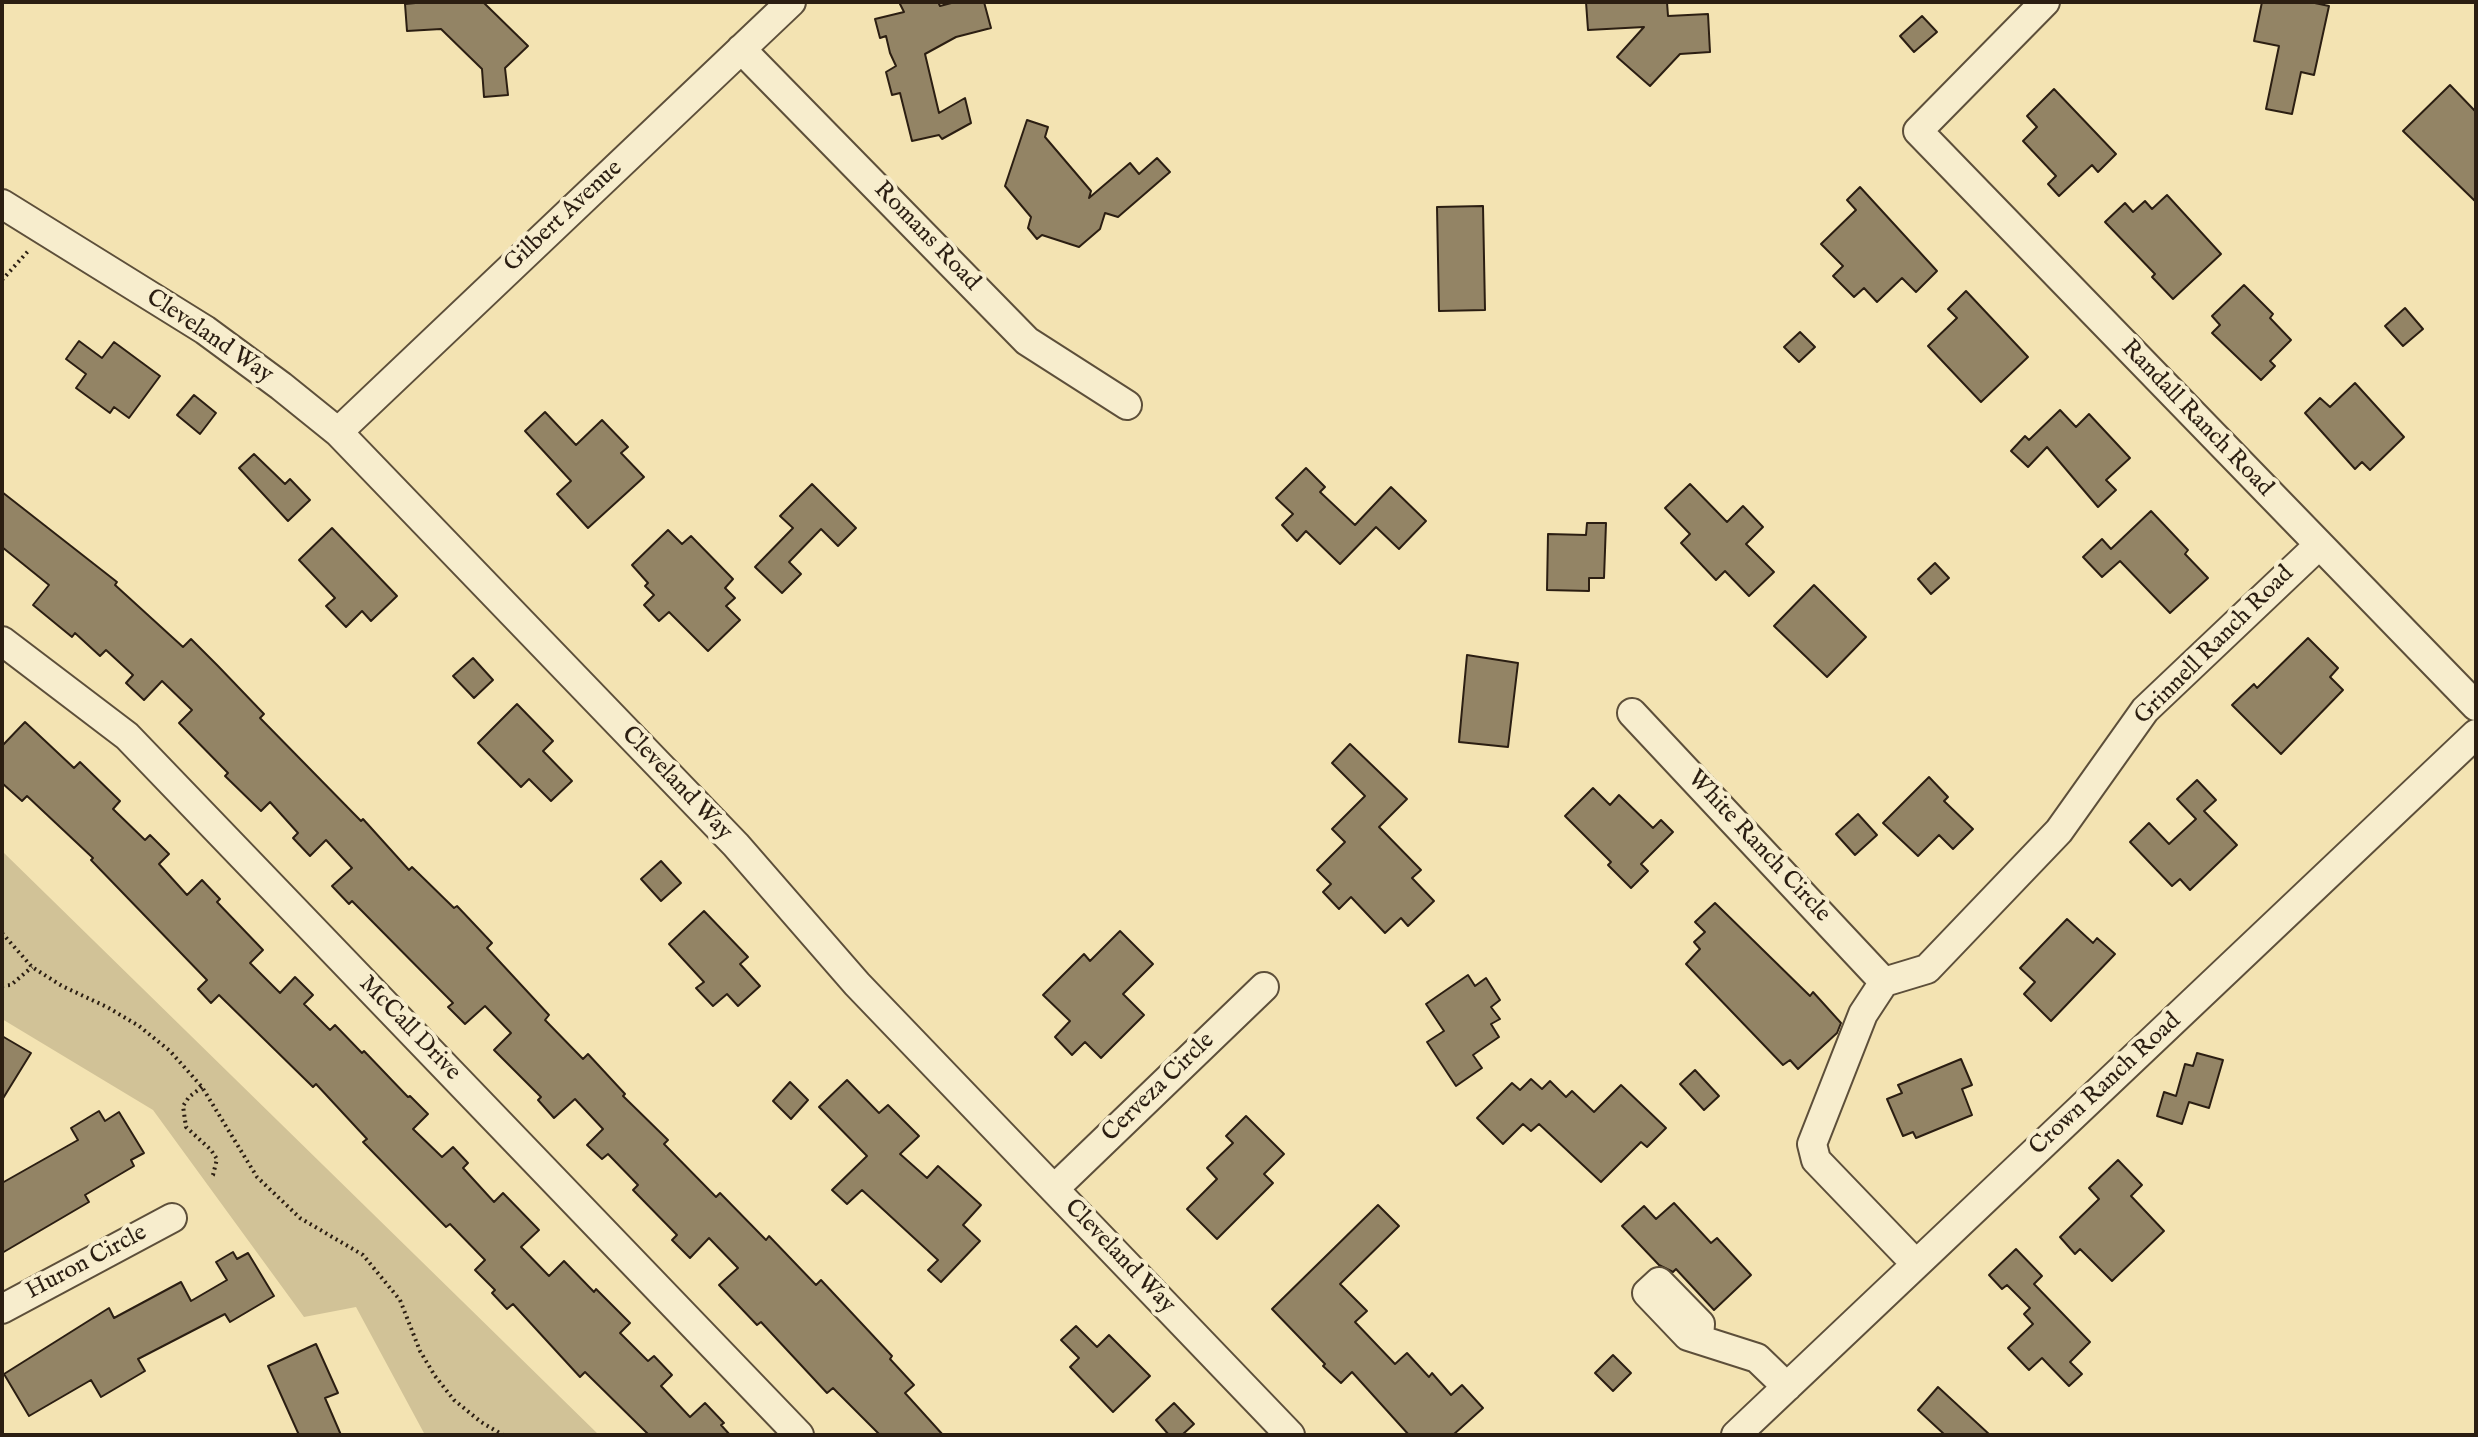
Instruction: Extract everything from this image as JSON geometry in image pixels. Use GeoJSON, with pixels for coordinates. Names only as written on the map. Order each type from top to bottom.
{"type":"FeatureCollection","features":[{"type":"Feature","properties":{"kind":"street","name":"Gilbert Avenue"},"geometry":{"type":"LineString","coordinates":[[338,432],[791,2]]}},
{"type":"Feature","properties":{"kind":"street","name":"Randall Ranch Road"},"geometry":{"type":"LineString","coordinates":[[2045,2],[1918,131],[2476,706]]}},
{"type":"Feature","properties":{"kind":"street","name":"Romans Road"},"geometry":{"type":"LineString","coordinates":[[741,49],[1027,341],[1127,405]]}},
{"type":"Feature","properties":{"kind":"street","name":"Cleveland Way"},"geometry":{"type":"LineString","coordinates":[[2,204],[205,330],[338,432],[736,845],[857,984],[1290,1435]]}},
{"type":"Feature","properties":{"kind":"street","name":"Grinnell Ranch Road"},"geometry":{"type":"LineString","coordinates":[[1884,982],[1927,969],[2059,831],[2145,710],[2318,546]]}},
{"type":"Feature","properties":{"kind":"street","name":"McCall Drive"},"geometry":{"type":"LineString","coordinates":[[2,641],[127,736],[799,1435]]}},
{"type":"Feature","properties":{"kind":"street","name":"White Ranch Circle"},"geometry":{"type":"LineString","coordinates":[[1632,713],[1884,982]]}},
{"type":"Feature","properties":{"kind":"street","name":"Crown Ranch Road"},"geometry":{"type":"LineString","coordinates":[[1736,1435],[2476,734]]}},
{"type":"Feature","properties":{"kind":"street"},"geometry":{"type":"LineString","coordinates":[[1884,982],[1863,1014],[1812,1144],[1816,1160],[1916,1264]]}},
{"type":"Feature","properties":{"kind":"street","name":"Cerveza Circle"},"geometry":{"type":"LineString","coordinates":[[1054,1189],[1264,987]]}},
{"type":"Feature","properties":{"kind":"street","name":"Huron Circle"},"geometry":{"type":"LineString","coordinates":[[2,1309],[172,1218]]}},
{"type":"Feature","properties":{"kind":"street"},"geometry":{"type":"LineString","coordinates":[[1699,1339],[1757,1358],[1787,1387]]}},
{"type":"Feature","properties":{"kind":"path"},"geometry":{"type":"LineString","coordinates":[[2,280],[44,231]]}},
{"type":"Feature","properties":{"kind":"path"},"geometry":{"type":"LineString","coordinates":[[2,933],[32,967],[139,1026],[170,1051],[202,1087],[257,1177],[300,1218],[363,1255],[400,1300],[420,1351],[435,1376],[454,1400],[503,1435]]}},
{"type":"Feature","properties":{"kind":"path"},"geometry":{"type":"LineString","coordinates":[[2,986],[11,985],[32,967]]}},
{"type":"Feature","properties":{"kind":"path"},"geometry":{"type":"LineString","coordinates":[[202,1087],[183,1106],[186,1127],[217,1159],[210,1178]]}},
{"type":"Feature","properties":{"kind":"shaded area"},"geometry":{"type":"Polygon","coordinates":[[[2,851],[599,1435],[425,1435],[356,1307],[304,1317],[153,1110],[2,1019],[2,851]]]}},
{"type":"Feature","properties":{"kind":"building"},"geometry":{"type":"Polygon","coordinates":[[[483,2],[528,46],[505,68],[508,95],[484,97],[482,69],[441,29],[407,31],[405,4],[483,2]]]}},
{"type":"Feature","properties":{"kind":"building"},"geometry":{"type":"Polygon","coordinates":[[[899,2],[938,2],[940,6],[955,2],[984,2],[991,28],[956,37],[925,54],[939,113],[965,98],[971,123],[942,139],[939,135],[912,141],[900,93],[892,95],[886,72],[896,66],[886,36],[880,38],[875,19],[904,12],[899,2]]]}},
{"type":"Feature","properties":{"kind":"building"},"geometry":{"type":"Polygon","coordinates":[[[1586,2],[1667,2],[1668,16],[1708,14],[1710,52],[1680,54],[1650,86],[1617,57],[1644,27],[1588,30],[1586,2]]]}},
{"type":"Feature","properties":{"kind":"building"},"geometry":{"type":"Polygon","coordinates":[[[2262,2],[2310,2],[2329,6],[2314,75],[2301,72],[2292,114],[2266,109],[2279,46],[2254,41],[2262,2]]]}},
{"type":"Feature","properties":{"kind":"building"},"geometry":{"type":"Polygon","coordinates":[[[1922,16],[1937,32],[1914,52],[1900,36],[1922,16]]]}},
{"type":"Feature","properties":{"kind":"building"},"geometry":{"type":"Polygon","coordinates":[[[2450,85],[2476,112],[2476,202],[2403,131],[2450,85]]]}},
{"type":"Feature","properties":{"kind":"building"},"geometry":{"type":"Polygon","coordinates":[[[2054,89],[2116,154],[2098,172],[2092,165],[2059,196],[2048,184],[2056,176],[2023,141],[2037,127],[2027,116],[2054,89]]]}},
{"type":"Feature","properties":{"kind":"building"},"geometry":{"type":"Polygon","coordinates":[[[1027,120],[1048,127],[1045,137],[1091,191],[1089,198],[1130,163],[1139,174],[1157,158],[1170,172],[1118,217],[1105,213],[1100,229],[1079,247],[1042,235],[1037,239],[1028,228],[1031,217],[1005,186],[1027,120]]]}},
{"type":"Feature","properties":{"kind":"building"},"geometry":{"type":"Polygon","coordinates":[[[1860,187],[1937,271],[1916,292],[1902,278],[1877,302],[1864,288],[1854,297],[1833,276],[1843,266],[1821,244],[1856,210],[1847,200],[1860,187]]]}},
{"type":"Feature","properties":{"kind":"building"},"geometry":{"type":"Polygon","coordinates":[[[2167,195],[2221,254],[2173,299],[2152,277],[2155,274],[2105,222],[2125,203],[2133,212],[2145,201],[2152,209],[2167,195]]]}},
{"type":"Feature","properties":{"kind":"building"},"geometry":{"type":"Polygon","coordinates":[[[1483,206],[1485,310],[1439,311],[1437,207],[1483,206]]]}},
{"type":"Feature","properties":{"kind":"building"},"geometry":{"type":"Polygon","coordinates":[[[2244,285],[2273,314],[2270,318],[2291,340],[2270,361],[2275,366],[2261,380],[2212,333],[2220,325],[2212,316],[2244,285]]]}},
{"type":"Feature","properties":{"kind":"building"},"geometry":{"type":"Polygon","coordinates":[[[1966,291],[2028,357],[1981,402],[1928,346],[1957,318],[1948,309],[1966,291]]]}},
{"type":"Feature","properties":{"kind":"building"},"geometry":{"type":"Polygon","coordinates":[[[2405,308],[2423,329],[2403,346],[2385,326],[2405,308]]]}},
{"type":"Feature","properties":{"kind":"building"},"geometry":{"type":"Polygon","coordinates":[[[1800,332],[1815,347],[1799,362],[1784,347],[1800,332]]]}},
{"type":"Feature","properties":{"kind":"building"},"geometry":{"type":"Polygon","coordinates":[[[79,341],[102,358],[114,342],[160,376],[129,418],[114,407],[110,413],[76,388],[86,374],[66,359],[79,341]]]}},
{"type":"Feature","properties":{"kind":"building"},"geometry":{"type":"Polygon","coordinates":[[[2355,383],[2404,437],[2370,470],[2362,462],[2355,469],[2305,413],[2320,398],[2330,407],[2355,383]]]}},
{"type":"Feature","properties":{"kind":"building"},"geometry":{"type":"Polygon","coordinates":[[[194,395],[216,413],[200,434],[177,415],[194,395]]]}},
{"type":"Feature","properties":{"kind":"building"},"geometry":{"type":"Polygon","coordinates":[[[2060,410],[2076,427],[2089,414],[2130,458],[2106,480],[2116,490],[2098,507],[2047,447],[2028,467],[2011,451],[2025,436],[2029,440],[2060,410]]]}},
{"type":"Feature","properties":{"kind":"building"},"geometry":{"type":"Polygon","coordinates":[[[545,412],[576,445],[602,420],[628,447],[621,453],[644,477],[588,528],[557,494],[571,481],[525,431],[545,412]]]}},
{"type":"Feature","properties":{"kind":"building"},"geometry":{"type":"Polygon","coordinates":[[[254,454],[285,484],[290,479],[310,500],[288,521],[239,468],[254,454]]]}},
{"type":"Feature","properties":{"kind":"building"},"geometry":{"type":"Polygon","coordinates":[[[1306,468],[1325,487],[1320,492],[1355,525],[1391,487],[1426,521],[1399,549],[1376,527],[1340,564],[1306,531],[1297,541],[1282,525],[1293,514],[1276,498],[1306,468]]]}},
{"type":"Feature","properties":{"kind":"building"},"geometry":{"type":"Polygon","coordinates":[[[812,484],[856,528],[838,546],[821,529],[789,562],[801,574],[782,593],[755,567],[793,528],[780,516],[812,484]]]}},
{"type":"Feature","properties":{"kind":"building"},"geometry":{"type":"Polygon","coordinates":[[[1690,484],[1727,522],[1743,506],[1763,527],[1746,544],[1774,572],[1749,596],[1725,571],[1716,580],[1681,543],[1690,534],[1665,508],[1690,484]]]}},
{"type":"Feature","properties":{"kind":"building"},"geometry":{"type":"Polygon","coordinates":[[[2,492],[117,582],[115,585],[183,647],[191,639],[218,666],[264,714],[260,718],[361,821],[363,819],[409,870],[412,867],[454,908],[457,906],[492,943],[487,948],[549,1015],[545,1020],[583,1059],[588,1054],[625,1094],[623,1096],[668,1140],[664,1144],[716,1197],[720,1193],[766,1240],[769,1236],[816,1285],[821,1280],[892,1356],[890,1359],[914,1385],[905,1393],[943,1435],[880,1435],[833,1388],[827,1393],[761,1322],[757,1325],[719,1285],[738,1268],[709,1238],[690,1258],[672,1240],[677,1235],[633,1190],[638,1185],[608,1154],[602,1159],[587,1145],[603,1129],[575,1099],[554,1118],[538,1100],[541,1097],[494,1050],[511,1033],[485,1006],[465,1024],[448,1007],[453,1003],[352,901],[349,904],[332,886],[352,868],[326,840],[310,856],[293,838],[298,833],[270,802],[261,811],[225,776],[228,773],[179,723],[192,710],[162,681],[144,700],[126,683],[133,675],[106,650],[100,656],[75,633],[72,637],[33,605],[49,585],[2,547],[2,492]]]}},
{"type":"Feature","properties":{"kind":"building"},"geometry":{"type":"Polygon","coordinates":[[[2151,511],[2188,550],[2185,554],[2208,578],[2170,613],[2120,561],[2102,577],[2083,557],[2102,539],[2111,549],[2151,511]]]}},
{"type":"Feature","properties":{"kind":"building"},"geometry":{"type":"Polygon","coordinates":[[[1587,523],[1606,523],[1604,578],[1589,578],[1589,591],[1547,590],[1548,534],[1586,535],[1587,523]]]}},
{"type":"Feature","properties":{"kind":"building"},"geometry":{"type":"Polygon","coordinates":[[[332,528],[397,596],[371,621],[362,611],[346,627],[326,606],[335,598],[299,560],[332,528]]]}},
{"type":"Feature","properties":{"kind":"building"},"geometry":{"type":"Polygon","coordinates":[[[668,530],[682,544],[691,536],[733,579],[725,588],[735,598],[726,606],[740,620],[708,651],[669,612],[659,621],[644,605],[654,595],[632,565],[668,530]]]}},
{"type":"Feature","properties":{"kind":"building"},"geometry":{"type":"Polygon","coordinates":[[[1935,563],[1949,578],[1931,594],[1918,579],[1935,563]]]}},
{"type":"Feature","properties":{"kind":"building"},"geometry":{"type":"Polygon","coordinates":[[[1814,585],[1866,637],[1827,677],[1774,626],[1814,585]]]}},
{"type":"Feature","properties":{"kind":"building"},"geometry":{"type":"Polygon","coordinates":[[[2308,638],[2338,668],[2330,677],[2343,690],[2281,754],[2232,705],[2254,684],[2257,688],[2308,638]]]}},
{"type":"Feature","properties":{"kind":"building"},"geometry":{"type":"Polygon","coordinates":[[[1467,655],[1518,663],[1508,747],[1459,742],[1467,655]]]}},
{"type":"Feature","properties":{"kind":"building"},"geometry":{"type":"Polygon","coordinates":[[[473,658],[493,680],[474,698],[453,676],[473,658]]]}},
{"type":"Feature","properties":{"kind":"building"},"geometry":{"type":"Polygon","coordinates":[[[517,704],[553,741],[543,751],[572,781],[551,801],[529,779],[521,787],[478,743],[517,704]]]}},
{"type":"Feature","properties":{"kind":"building"},"geometry":{"type":"Polygon","coordinates":[[[25,722],[74,768],[80,762],[120,801],[113,809],[145,840],[150,835],[169,854],[159,864],[187,895],[202,880],[220,899],[217,902],[263,950],[250,963],[280,993],[295,977],[313,995],[304,1004],[330,1030],[335,1025],[428,1114],[413,1129],[442,1157],[453,1147],[468,1163],[463,1168],[494,1202],[503,1193],[539,1230],[521,1247],[549,1276],[564,1261],[594,1292],[596,1289],[630,1323],[620,1333],[648,1361],[654,1356],[672,1375],[661,1386],[690,1417],[705,1403],[724,1423],[721,1425],[730,1435],[649,1435],[585,1372],[580,1377],[513,1304],[507,1309],[492,1293],[495,1290],[475,1270],[485,1260],[450,1224],[446,1227],[363,1142],[367,1139],[316,1084],[313,1087],[219,995],[211,1003],[198,989],[207,980],[91,860],[93,858],[27,796],[22,801],[2,783],[2,746],[25,722]]]}},
{"type":"Feature","properties":{"kind":"building"},"geometry":{"type":"Polygon","coordinates":[[[1350,744],[1407,799],[1379,827],[1421,870],[1412,878],[1434,901],[1408,926],[1401,918],[1385,933],[1351,897],[1339,909],[1323,892],[1331,884],[1317,870],[1345,842],[1332,829],[1365,796],[1332,763],[1350,744]]]}},
{"type":"Feature","properties":{"kind":"building"},"geometry":{"type":"Polygon","coordinates":[[[1929,777],[1948,797],[1944,801],[1973,829],[1953,849],[1939,835],[1918,856],[1883,823],[1929,777]]]}},
{"type":"Feature","properties":{"kind":"building"},"geometry":{"type":"Polygon","coordinates":[[[2197,780],[2216,800],[2204,811],[2237,845],[2190,890],[2180,879],[2172,886],[2130,842],[2149,823],[2169,844],[2196,819],[2177,799],[2197,780]]]}},
{"type":"Feature","properties":{"kind":"building"},"geometry":{"type":"Polygon","coordinates":[[[1593,788],[1610,805],[1619,795],[1653,828],[1661,820],[1673,832],[1641,864],[1648,871],[1631,888],[1608,865],[1611,862],[1565,816],[1593,788]]]}},
{"type":"Feature","properties":{"kind":"building"},"geometry":{"type":"Polygon","coordinates":[[[1858,814],[1877,835],[1855,855],[1836,834],[1858,814]]]}},
{"type":"Feature","properties":{"kind":"building"},"geometry":{"type":"Polygon","coordinates":[[[661,861],[681,883],[661,901],[641,879],[661,861]]]}},
{"type":"Feature","properties":{"kind":"building"},"geometry":{"type":"Polygon","coordinates":[[[1715,903],[1810,996],[1813,992],[1841,1023],[1837,1033],[1798,1069],[1790,1060],[1783,1065],[1686,964],[1700,949],[1694,942],[1705,932],[1695,922],[1715,903]]]}},
{"type":"Feature","properties":{"kind":"building"},"geometry":{"type":"Polygon","coordinates":[[[704,911],[748,957],[740,964],[760,986],[738,1006],[727,994],[713,1006],[696,988],[704,982],[669,944],[704,911]]]}},
{"type":"Feature","properties":{"kind":"building"},"geometry":{"type":"Polygon","coordinates":[[[2067,919],[2093,943],[2097,938],[2115,954],[2051,1021],[2024,994],[2035,982],[2020,968],[2067,919]]]}},
{"type":"Feature","properties":{"kind":"building"},"geometry":{"type":"Polygon","coordinates":[[[1120,931],[1153,964],[1123,994],[1144,1015],[1101,1058],[1085,1042],[1072,1055],[1055,1037],[1070,1021],[1043,995],[1084,954],[1090,961],[1120,931]]]}},
{"type":"Feature","properties":{"kind":"building"},"geometry":{"type":"Polygon","coordinates":[[[1468,975],[1475,986],[1486,978],[1500,1000],[1491,1007],[1500,1019],[1491,1024],[1499,1037],[1473,1055],[1482,1068],[1456,1086],[1427,1042],[1444,1031],[1426,1004],[1468,975]]]}},
{"type":"Feature","properties":{"kind":"building"},"geometry":{"type":"Polygon","coordinates":[[[2,1036],[31,1053],[2,1100],[2,1036]]]}},
{"type":"Feature","properties":{"kind":"building"},"geometry":{"type":"Polygon","coordinates":[[[2197,1053],[2223,1060],[2209,1108],[2189,1102],[2182,1124],[2157,1116],[2164,1092],[2176,1096],[2185,1064],[2193,1066],[2197,1053]]]}},
{"type":"Feature","properties":{"kind":"building"},"geometry":{"type":"Polygon","coordinates":[[[1961,1059],[1972,1085],[1962,1089],[1972,1115],[1916,1138],[1913,1132],[1903,1136],[1887,1099],[1902,1093],[1898,1085],[1961,1059]]]}},
{"type":"Feature","properties":{"kind":"building"},"geometry":{"type":"Polygon","coordinates":[[[1695,1070],[1719,1096],[1704,1110],[1680,1084],[1695,1070]]]}},
{"type":"Feature","properties":{"kind":"building"},"geometry":{"type":"Polygon","coordinates":[[[1531,1079],[1542,1089],[1550,1081],[1566,1097],[1572,1091],[1594,1112],[1621,1085],[1666,1128],[1647,1147],[1641,1142],[1601,1182],[1539,1124],[1531,1131],[1523,1124],[1503,1144],[1477,1118],[1512,1083],[1520,1090],[1531,1079]]]}},
{"type":"Feature","properties":{"kind":"building"},"geometry":{"type":"Polygon","coordinates":[[[847,1080],[879,1113],[888,1105],[919,1136],[900,1154],[927,1178],[938,1166],[981,1205],[963,1225],[980,1241],[941,1282],[928,1270],[938,1260],[862,1190],[847,1204],[832,1190],[867,1156],[819,1107],[847,1080]]]}},
{"type":"Feature","properties":{"kind":"building"},"geometry":{"type":"Polygon","coordinates":[[[790,1082],[808,1100],[791,1119],[773,1101],[790,1082]]]}},
{"type":"Feature","properties":{"kind":"building"},"geometry":{"type":"Polygon","coordinates":[[[99,1111],[105,1121],[119,1112],[144,1153],[131,1160],[134,1166],[85,1195],[89,1202],[2,1253],[2,1183],[78,1140],[71,1128],[99,1111]]]}},
{"type":"Feature","properties":{"kind":"building"},"geometry":{"type":"Polygon","coordinates":[[[1246,1116],[1284,1154],[1264,1174],[1273,1183],[1217,1239],[1187,1209],[1217,1179],[1207,1168],[1233,1143],[1226,1136],[1246,1116]]]}},
{"type":"Feature","properties":{"kind":"building"},"geometry":{"type":"Polygon","coordinates":[[[2118,1160],[2142,1185],[2131,1196],[2164,1231],[2112,1281],[2080,1249],[2075,1254],[2060,1237],[2099,1199],[2089,1188],[2118,1160]]]}},
{"type":"Feature","properties":{"kind":"building"},"geometry":{"type":"Polygon","coordinates":[[[1674,1203],[1711,1243],[1717,1238],[1751,1275],[1714,1310],[1676,1269],[1673,1272],[1659,1265],[1622,1226],[1644,1206],[1656,1219],[1674,1203]]]}},
{"type":"Feature","properties":{"kind":"building"},"geometry":{"type":"Polygon","coordinates":[[[1378,1205],[1399,1226],[1340,1284],[1367,1311],[1355,1322],[1395,1364],[1407,1353],[1429,1377],[1432,1373],[1451,1395],[1462,1385],[1483,1408],[1453,1435],[1409,1435],[1352,1372],[1341,1383],[1272,1309],[1378,1205]]]}},
{"type":"Feature","properties":{"kind":"building"},"geometry":{"type":"Polygon","coordinates":[[[2016,1249],[2042,1276],[2034,1284],[2090,1342],[2070,1362],[2082,1374],[2069,1386],[2042,1358],[2029,1370],[2008,1348],[2033,1324],[2024,1314],[2030,1308],[2007,1285],[2002,1289],[1989,1275],[2016,1249]]]}},
{"type":"Feature","properties":{"kind":"building"},"geometry":{"type":"Polygon","coordinates":[[[233,1252],[237,1259],[248,1253],[274,1296],[230,1322],[225,1314],[138,1359],[145,1371],[101,1397],[91,1380],[29,1416],[4,1374],[109,1308],[114,1318],[181,1282],[191,1301],[227,1280],[216,1262],[233,1252]]]}},
{"type":"Feature","properties":{"kind":"building"},"geometry":{"type":"Polygon","coordinates":[[[1076,1326],[1097,1347],[1109,1335],[1150,1376],[1113,1412],[1070,1367],[1079,1358],[1061,1340],[1076,1326]]]}},
{"type":"Feature","properties":{"kind":"building"},"geometry":{"type":"Polygon","coordinates":[[[316,1344],[338,1393],[325,1398],[341,1435],[299,1435],[268,1366],[316,1344]]]}},
{"type":"Feature","properties":{"kind":"building"},"geometry":{"type":"Polygon","coordinates":[[[1613,1355],[1631,1373],[1613,1391],[1595,1373],[1613,1355]]]}},
{"type":"Feature","properties":{"kind":"building"},"geometry":{"type":"Polygon","coordinates":[[[1938,1387],[1990,1435],[1945,1435],[1918,1410],[1938,1387]]]}},
{"type":"Feature","properties":{"kind":"building"},"geometry":{"type":"Polygon","coordinates":[[[1174,1403],[1194,1424],[1182,1435],[1169,1435],[1156,1420],[1174,1403]]]}}]}
